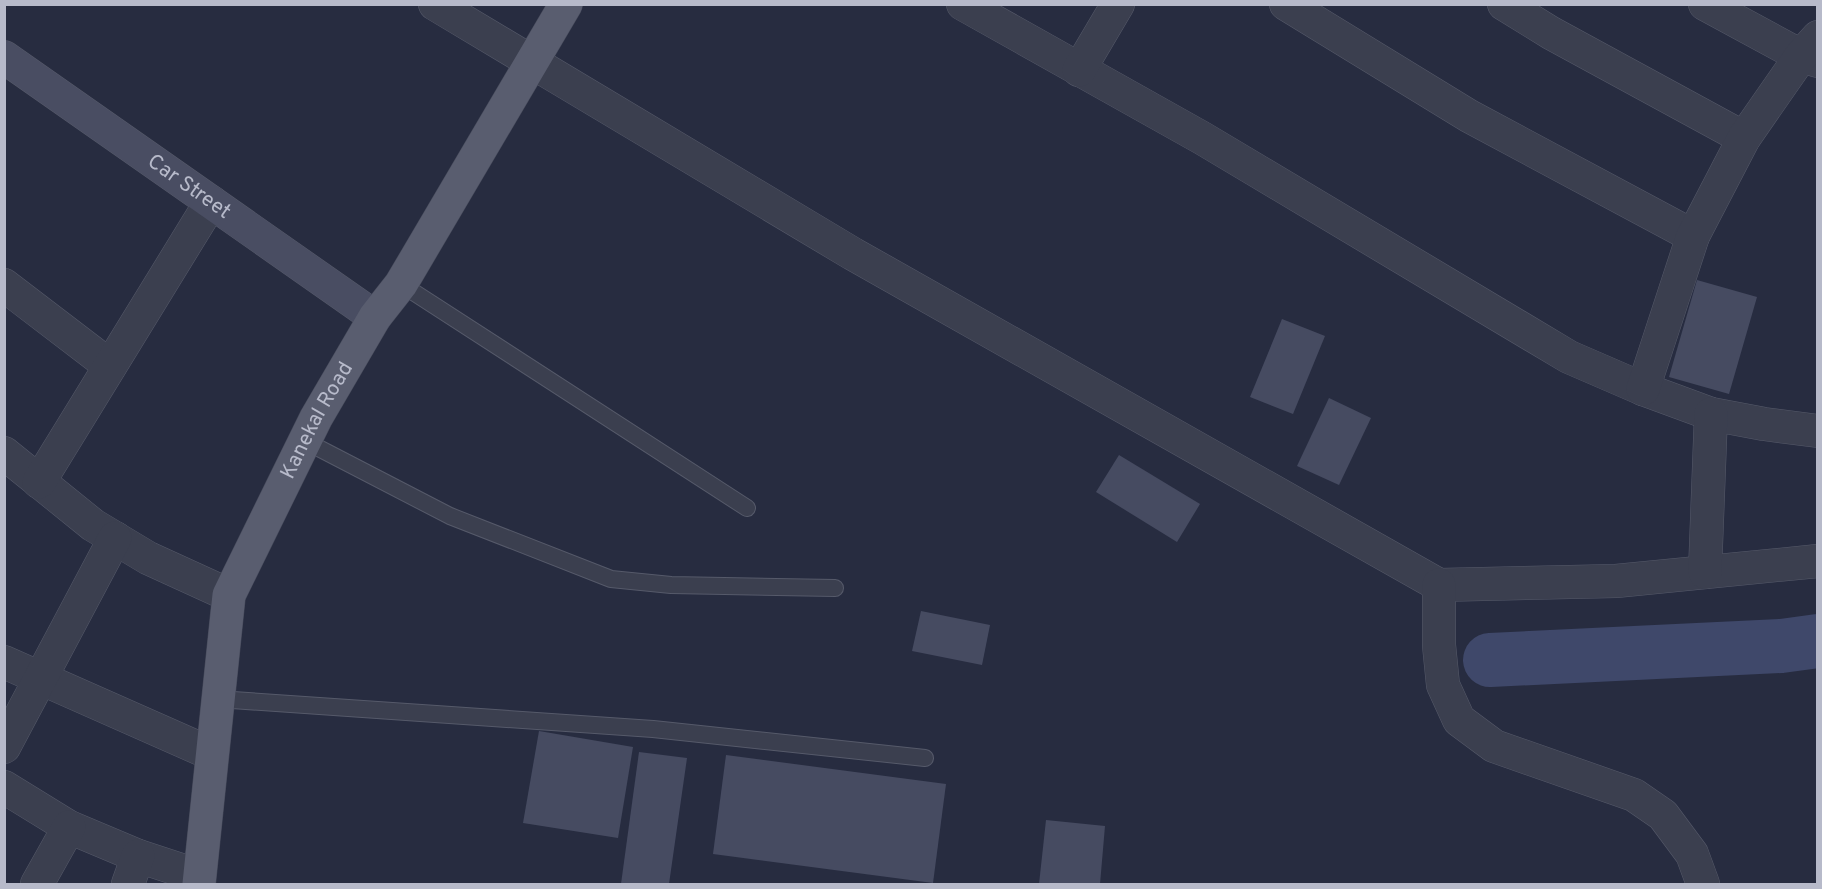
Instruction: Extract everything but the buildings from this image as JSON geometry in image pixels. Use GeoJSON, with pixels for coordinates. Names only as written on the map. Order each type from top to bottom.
{"type":"FeatureCollection","features":[{"type":"Feature","properties":{"kind":"main road","name":"Kanekal Road"},"geometry":{"type":"LineString","coordinates":[[199,880],[229,595],[316,418],[375,317],[401,284],[566,4]]}},
{"type":"Feature","properties":{"kind":"street"},"geometry":{"type":"LineString","coordinates":[[435,4],[853,254],[1439,585],[1616,580],[1818,561]]}},
{"type":"Feature","properties":{"kind":"street"},"geometry":{"type":"LineString","coordinates":[[963,4],[1202,138],[1569,357],[1643,389],[1711,414],[1818,431]]}},
{"type":"Feature","properties":{"kind":"street"},"geometry":{"type":"LineString","coordinates":[[1079,70],[1118,4]]}},
{"type":"Feature","properties":{"kind":"street"},"geometry":{"type":"LineString","coordinates":[[1286,4],[1469,116],[1693,236]]}},
{"type":"Feature","properties":{"kind":"street"},"geometry":{"type":"LineString","coordinates":[[1504,4],[1551,33],[1744,138]]}},
{"type":"Feature","properties":{"kind":"street"},"geometry":{"type":"LineString","coordinates":[[1643,389],[1693,236],[1744,138],[1812,51],[1705,4]]}},
{"type":"Feature","properties":{"kind":"street","name":"Car Street"},"geometry":{"type":"LineString","coordinates":[[4,57],[375,317]]}},
{"type":"Feature","properties":{"kind":"street"},"geometry":{"type":"LineString","coordinates":[[39,482],[211,202]]}},
{"type":"Feature","properties":{"kind":"street"},"geometry":{"type":"LineString","coordinates":[[4,285],[110,366]]}},
{"type":"Feature","properties":{"kind":"street"},"geometry":{"type":"LineString","coordinates":[[1705,572],[1711,414]]}},
{"type":"Feature","properties":{"kind":"street"},"geometry":{"type":"LineString","coordinates":[[4,453],[93,525],[148,558],[229,595]]}},
{"type":"Feature","properties":{"kind":"street"},"geometry":{"type":"LineString","coordinates":[[4,747],[115,538]]}},
{"type":"Feature","properties":{"kind":"street"},"geometry":{"type":"LineString","coordinates":[[1439,585],[1439,645],[1443,685],[1459,720],[1494,746],[1634,795],[1663,815],[1692,854],[1703,885]]}},
{"type":"Feature","properties":{"kind":"street"},"geometry":{"type":"LineString","coordinates":[[4,662],[212,754]]}},
{"type":"Feature","properties":{"kind":"street"},"geometry":{"type":"LineString","coordinates":[[4,787],[133,870],[199,880]]}},
{"type":"Feature","properties":{"kind":"street"},"geometry":{"type":"LineString","coordinates":[[37,885],[69,827]]}},
{"type":"Feature","properties":{"kind":"lane"},"geometry":{"type":"LineString","coordinates":[[401,284],[747,508]]}},
{"type":"Feature","properties":{"kind":"lane"},"geometry":{"type":"LineString","coordinates":[[305,441],[450,516],[611,579],[671,585],[835,588]]}},
{"type":"Feature","properties":{"kind":"lane"},"geometry":{"type":"LineString","coordinates":[[218,699],[653,729],[925,758]]}},
{"type":"Feature","properties":{"kind":"waterway"},"geometry":{"type":"LineString","coordinates":[[1490,660],[1781,646],[1818,641]]}}]}
